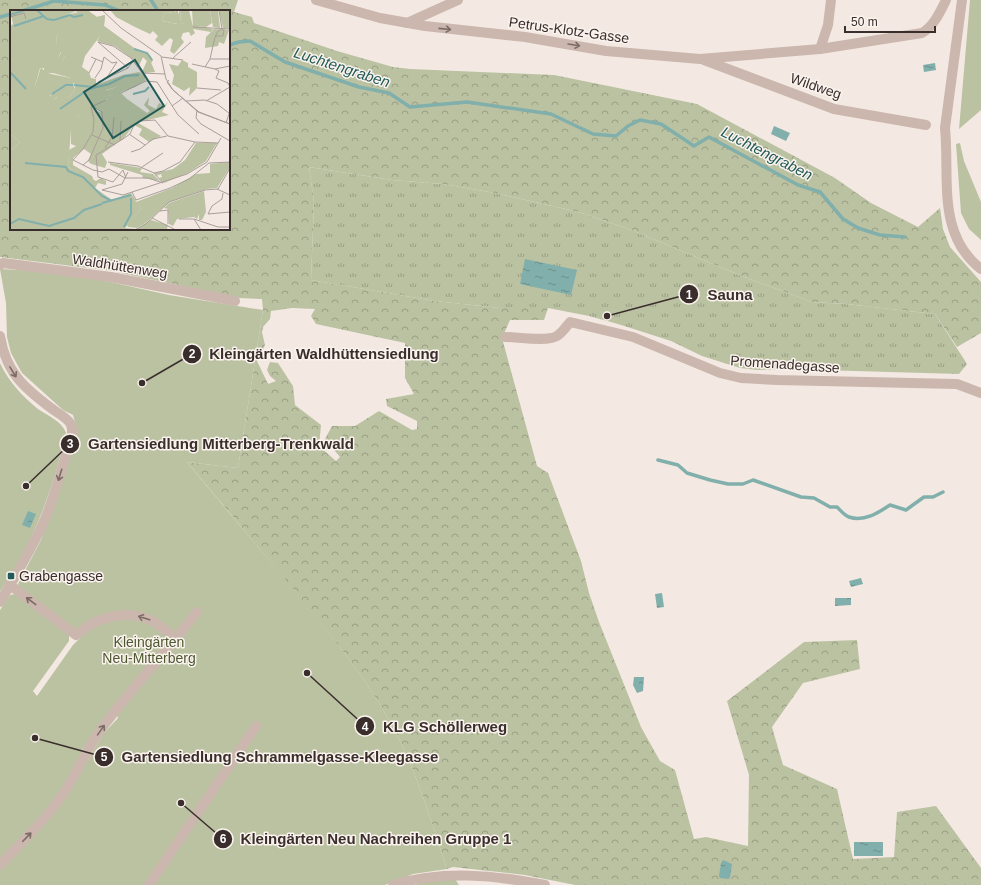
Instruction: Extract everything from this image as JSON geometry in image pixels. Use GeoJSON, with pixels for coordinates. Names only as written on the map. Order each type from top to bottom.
{"type":"FeatureCollection","features":[{"type":"Feature","properties":{"kind":"street","name":"Petrus-Klotz-Gasse"},"geometry":{"type":"LineString","coordinates":[[316,0],[380,18],[425,26],[525,37],[606,51],[700,59],[820,49],[922,34],[933,23],[946,0]]}},
{"type":"Feature","properties":{"kind":"street"},"geometry":{"type":"LineString","coordinates":[[407,23],[458,0]]}},
{"type":"Feature","properties":{"kind":"street"},"geometry":{"type":"LineString","coordinates":[[820,49],[828,25],[831,0]]}},
{"type":"Feature","properties":{"kind":"street"},"geometry":{"type":"LineString","coordinates":[[962,0],[945,128],[947,145],[947,198],[951,226],[960,246],[966,255],[981,269]]}},
{"type":"Feature","properties":{"kind":"street","name":"Wildweg"},"geometry":{"type":"LineString","coordinates":[[700,59],[834,109],[926,125]]}},
{"type":"Feature","properties":{"kind":"street","name":"Waldhüttenweg"},"geometry":{"type":"LineString","coordinates":[[0,265],[3,263],[111,277],[234,301]]}},
{"type":"Feature","properties":{"kind":"street","name":"Promenadegasse"},"geometry":{"type":"LineString","coordinates":[[505,337],[555,337],[570,322],[633,337],[720,374],[741,378],[957,384],[981,393]]}},
{"type":"Feature","properties":{"kind":"street"},"geometry":{"type":"LineString","coordinates":[[0,336],[7,362],[17,378],[41,401],[68,421],[72,430],[58,481],[44,519],[0,602]]}},
{"type":"Feature","properties":{"kind":"street"},"geometry":{"type":"LineString","coordinates":[[10,585],[76,635],[94,623],[114,616],[126,615],[146,618],[154,622],[176,639]]}},
{"type":"Feature","properties":{"kind":"street"},"geometry":{"type":"LineString","coordinates":[[0,865],[31,833],[59,799],[98,733],[197,612]]}},
{"type":"Feature","properties":{"kind":"street"},"geometry":{"type":"LineString","coordinates":[[149,885],[256,726]]}},
{"type":"Feature","properties":{"kind":"street"},"geometry":{"type":"LineString","coordinates":[[393,885],[416,879],[444,876],[480,875],[545,885]]}},
{"type":"Feature","properties":{"kind":"green space"},"geometry":{"type":"Polygon","coordinates":[[[0,0],[238,0],[234,12],[252,17],[254,23],[337,51],[393,67],[554,75],[697,104],[835,178],[871,203],[918,227],[940,208],[943,229],[950,247],[981,282],[981,333],[957,347],[935,314],[846,304],[812,302],[744,277],[634,231],[579,212],[495,193],[443,184],[392,180],[309,167],[314,202],[311,280],[435,301],[500,308],[548,308],[544,320],[510,320],[502,338],[537,466],[548,473],[581,561],[589,593],[599,622],[641,727],[660,761],[675,770],[694,839],[706,837],[748,846],[749,775],[727,701],[804,642],[857,640],[860,669],[803,683],[772,727],[783,765],[837,789],[853,859],[894,857],[897,812],[936,806],[981,868],[981,885],[575,885],[525,875],[453,867],[447,869],[423,797],[409,761],[402,744],[383,709],[360,674],[322,624],[187,462],[238,468],[263,310],[262,299],[239,298],[112,271],[0,257],[0,0]],[[292,308],[271,311],[270,319],[263,327],[262,332],[265,345],[257,361],[268,384],[276,381],[270,376],[267,370],[270,362],[278,363],[293,386],[295,405],[321,425],[319,446],[336,461],[340,457],[325,439],[332,426],[355,426],[379,411],[412,430],[417,429],[417,421],[387,406],[386,399],[414,394],[405,378],[405,343],[316,324],[311,316],[315,309],[292,308]]]}},
{"type":"Feature","properties":{"kind":"green space"},"geometry":{"type":"Polygon","coordinates":[[[970,0],[981,0],[981,110],[959,129],[970,0]]]}},
{"type":"Feature","properties":{"kind":"green space"},"geometry":{"type":"Polygon","coordinates":[[[960,143],[964,161],[981,202],[981,240],[969,229],[961,213],[956,144],[960,143]]]}},
{"type":"Feature","properties":{"kind":"green space"},"geometry":{"type":"Polygon","coordinates":[[[309,167],[392,180],[443,184],[495,193],[579,212],[634,231],[744,277],[812,302],[846,304],[935,314],[967,364],[959,374],[785,369],[757,370],[740,368],[702,356],[671,341],[589,316],[548,308],[500,308],[435,301],[311,280],[314,202],[309,167]]]}},
{"type":"Feature","properties":{"kind":"green space","name":"Kleingärten Neu-Mitterberg"},"geometry":{"type":"Polygon","coordinates":[[[0,269],[79,275],[169,295],[263,310],[238,468],[187,462],[348,657],[383,709],[402,744],[409,761],[423,797],[447,869],[413,874],[385,885],[0,885],[0,610],[10,595],[15,594],[69,634],[69,641],[33,691],[37,696],[73,645],[84,634],[61,620],[19,588],[18,584],[41,540],[50,516],[76,426],[73,415],[63,410],[22,373],[11,353],[7,337],[6,303],[0,269]],[[114,707],[81,751],[88,760],[103,734],[118,718],[114,707]]]}},
{"type":"Feature","properties":{"kind":"green space"},"geometry":{"type":"Polygon","coordinates":[[[0,363],[7,376],[21,394],[38,409],[58,422],[66,433],[54,479],[37,524],[24,552],[0,592],[0,363]]]}},
{"type":"Feature","properties":{"kind":"green space"},"geometry":{"type":"Polygon","coordinates":[[[429,879],[455,879],[459,885],[415,885],[429,879]]]}},
{"type":"Feature","properties":{"kind":"water"},"geometry":{"type":"Polygon","coordinates":[[[935,63],[936,70],[924,72],[923,65],[935,63]]]}},
{"type":"Feature","properties":{"kind":"water"},"geometry":{"type":"Polygon","coordinates":[[[774,126],[790,133],[786,141],[771,134],[774,126]]]}},
{"type":"Feature","properties":{"kind":"water"},"geometry":{"type":"Polygon","coordinates":[[[525,259],[577,270],[571,295],[520,284],[525,259]]]}},
{"type":"Feature","properties":{"kind":"water"},"geometry":{"type":"Polygon","coordinates":[[[28,511],[36,514],[30,528],[22,525],[28,511]]]}},
{"type":"Feature","properties":{"kind":"water"},"geometry":{"type":"Polygon","coordinates":[[[861,578],[863,584],[851,587],[849,581],[861,578]]]}},
{"type":"Feature","properties":{"kind":"water"},"geometry":{"type":"Polygon","coordinates":[[[662,593],[664,607],[657,608],[655,594],[662,593]]]}},
{"type":"Feature","properties":{"kind":"water"},"geometry":{"type":"Polygon","coordinates":[[[835,598],[851,598],[851,605],[835,606],[835,598]]]}},
{"type":"Feature","properties":{"kind":"water"},"geometry":{"type":"Polygon","coordinates":[[[634,677],[644,677],[643,691],[637,693],[633,685],[634,677]]]}},
{"type":"Feature","properties":{"kind":"water"},"geometry":{"type":"Polygon","coordinates":[[[854,842],[883,842],[883,856],[854,856],[854,842]]]}},
{"type":"Feature","properties":{"kind":"water"},"geometry":{"type":"Polygon","coordinates":[[[723,860],[732,864],[730,878],[728,879],[720,878],[719,876],[721,863],[723,860]]]}},
{"type":"Feature","properties":{"kind":"waterway"},"geometry":{"type":"LineString","coordinates":[[151,0],[157,10]]}},
{"type":"Feature","properties":{"kind":"waterway","name":"Luchtengraben"},"geometry":{"type":"LineString","coordinates":[[25,10],[54,1],[105,5],[118,10]]}},
{"type":"Feature","properties":{"kind":"waterway","name":"Luchtengraben"},"geometry":{"type":"LineString","coordinates":[[0,17],[10,14]]}},
{"type":"Feature","properties":{"kind":"waterway","name":"Luchtengraben"},"geometry":{"type":"LineString","coordinates":[[230,45],[250,41],[285,62],[359,87],[389,93],[410,107],[467,102],[551,114],[593,134],[616,136],[628,126],[640,120],[661,124],[694,146],[709,137],[798,185],[820,192],[843,219],[858,228],[880,235],[905,237]]}},
{"type":"Feature","properties":{"kind":"waterway"},"geometry":{"type":"LineString","coordinates":[[658,460],[678,465],[687,473],[728,484],[743,484],[753,480],[801,497],[814,498],[830,507],[837,507],[849,517],[855,518],[865,518],[871,516],[890,505],[906,510],[924,497],[933,497],[943,492]]}},
{"type":"Feature","properties":{"kind":"place","name":"Sauna"},"geometry":{"type":"Point","coordinates":[607,316]}},
{"type":"Feature","properties":{"kind":"place","name":"Kleingärten Waldhüttensiedlung"},"geometry":{"type":"Point","coordinates":[142,383]}},
{"type":"Feature","properties":{"kind":"place","name":"Gartensiedlung Mitterberg-Trenkwald"},"geometry":{"type":"Point","coordinates":[26,486]}},
{"type":"Feature","properties":{"kind":"place","name":"Grabengasse"},"geometry":{"type":"Point","coordinates":[11,576]}},
{"type":"Feature","properties":{"kind":"place","name":"KLG Schöllerweg"},"geometry":{"type":"Point","coordinates":[307,673]}},
{"type":"Feature","properties":{"kind":"place","name":"Gartensiedlung Schrammelgasse-Kleegasse"},"geometry":{"type":"Point","coordinates":[35,738]}},
{"type":"Feature","properties":{"kind":"place","name":"Kleingärten Neu Nachreihen Gruppe 1"},"geometry":{"type":"Point","coordinates":[181,803]}}]}
